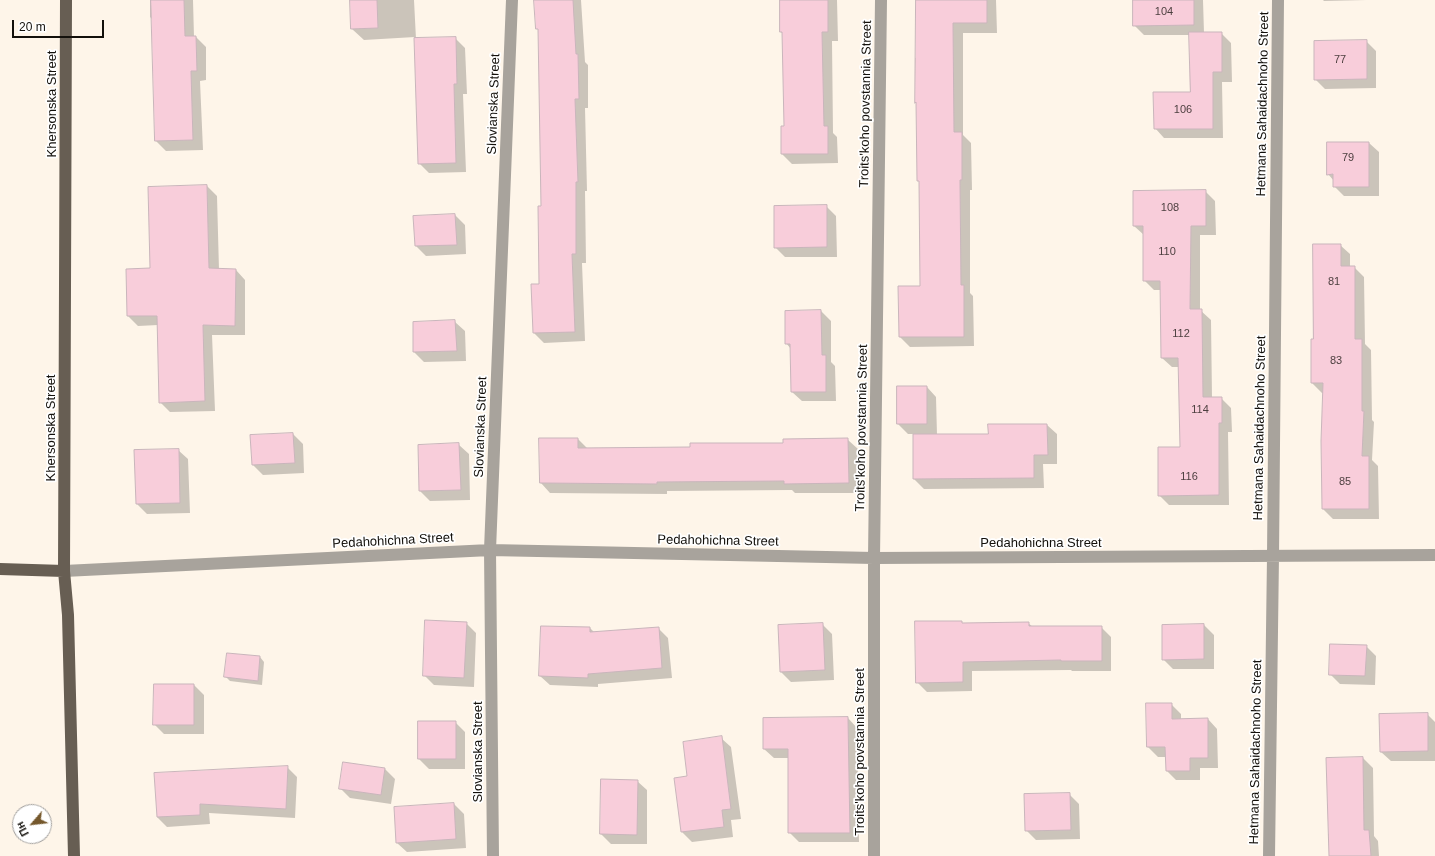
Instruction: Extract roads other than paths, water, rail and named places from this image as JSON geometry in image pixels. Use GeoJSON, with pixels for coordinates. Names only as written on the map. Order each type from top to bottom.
{"type":"FeatureCollection","features":[{"type":"Feature","properties":{"kind":"main road","name":"Khersonska Street"},"geometry":{"type":"LineString","coordinates":[[66,0],[64,571],[68,615],[74,856]]}},
{"type":"Feature","properties":{"kind":"main road","name":"Pedahohichna Street"},"geometry":{"type":"LineString","coordinates":[[0,569],[64,571]]}},
{"type":"Feature","properties":{"kind":"street","name":"Slovianska Street"},"geometry":{"type":"LineString","coordinates":[[493,856],[490,550],[512,0]]}},
{"type":"Feature","properties":{"kind":"street","name":"Troits'koho povstannia Street"},"geometry":{"type":"LineString","coordinates":[[874,856],[874,558],[881,0]]}},
{"type":"Feature","properties":{"kind":"street","name":"Hetmana Sahaidachnoho Street"},"geometry":{"type":"LineString","coordinates":[[1269,856],[1278,0]]}},
{"type":"Feature","properties":{"kind":"street","name":"Pedahohichna Street"},"geometry":{"type":"LineString","coordinates":[[64,571],[490,550],[874,558],[1435,555]]}}]}
